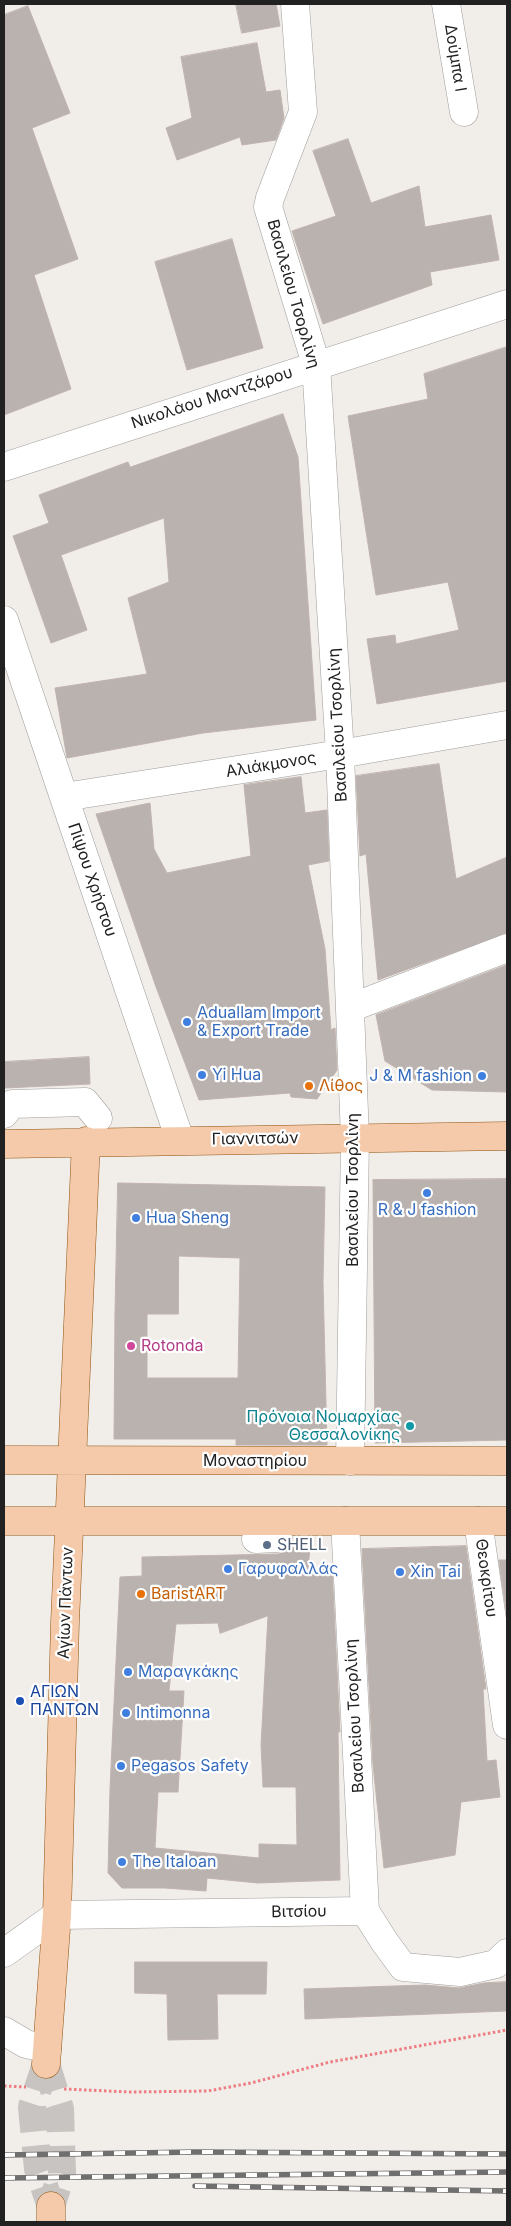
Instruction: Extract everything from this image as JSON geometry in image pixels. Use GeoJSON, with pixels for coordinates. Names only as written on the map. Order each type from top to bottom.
{"type":"FeatureCollection","features":[{"type":"Feature","properties":{"kind":"main road","name":"Γιαννιτσών"},"geometry":{"type":"LineString","coordinates":[[4,1144],[92,1130],[180,1140],[507,1136]]}},
{"type":"Feature","properties":{"kind":"main road","name":"Αγίων Πάντων"},"geometry":{"type":"LineString","coordinates":[[42,2067],[57,1915],[72,1461],[92,1130]]}},
{"type":"Feature","properties":{"kind":"main road","name":"Μοναστηρίου"},"geometry":{"type":"LineString","coordinates":[[4,1460],[507,1461]]}},
{"type":"Feature","properties":{"kind":"main road"},"geometry":{"type":"LineString","coordinates":[[4,1521],[507,1521]]}},
{"type":"Feature","properties":{"kind":"street","name":"Βασιλείου Τσορλίνη"},"geometry":{"type":"LineString","coordinates":[[294,4],[304,112],[268,207],[316,364],[340,754],[355,1138],[350,1461]]}},
{"type":"Feature","properties":{"kind":"street","name":"Δούμπα Ι"},"geometry":{"type":"LineString","coordinates":[[446,4],[464,112]]}},
{"type":"Feature","properties":{"kind":"street","name":"Νικολάου Μαντζάρου"},"geometry":{"type":"LineString","coordinates":[[4,467],[316,364],[507,304]]}},
{"type":"Feature","properties":{"kind":"street","name":"Πίψου Χρήστου"},"geometry":{"type":"LineString","coordinates":[[4,620],[180,1140]]}},
{"type":"Feature","properties":{"kind":"street","name":"Αλιάκμονος"},"geometry":{"type":"LineString","coordinates":[[64,797],[340,754],[507,725]]}},
{"type":"Feature","properties":{"kind":"street"},"geometry":{"type":"LineString","coordinates":[[350,1008],[507,948]]}},
{"type":"Feature","properties":{"kind":"street"},"geometry":{"type":"LineString","coordinates":[[4,1114],[12,1104],[85,1102],[92,1130]]}},
{"type":"Feature","properties":{"kind":"street","name":"Βασιλείου Τσορλίνη"},"geometry":{"type":"LineString","coordinates":[[345,1521],[365,1911]]}},
{"type":"Feature","properties":{"kind":"street","name":"Θεοκρίτου"},"geometry":{"type":"LineString","coordinates":[[478,1521],[507,1725]]}},
{"type":"Feature","properties":{"kind":"street"},"geometry":{"type":"LineString","coordinates":[[365,1911],[403,1966],[460,1972],[496,1964],[507,1953]]}},
{"type":"Feature","properties":{"kind":"street","name":"Βιτσίου"},"geometry":{"type":"LineString","coordinates":[[57,1915],[365,1911]]}},
{"type":"Feature","properties":{"kind":"street"},"geometry":{"type":"LineString","coordinates":[[4,1953],[57,1915]]}},
{"type":"Feature","properties":{"kind":"street"},"geometry":{"type":"LineString","coordinates":[[4,2030],[26,2044],[42,2067]]}},
{"type":"Feature","properties":{"kind":"path"},"geometry":{"type":"LineString","coordinates":[[62,2089],[130,2092],[208,2091],[251,2083],[330,2062],[507,2030]]}},
{"type":"Feature","properties":{"kind":"path"},"geometry":{"type":"LineString","coordinates":[[4,2086],[42,2067]]}},
{"type":"Feature","properties":{"kind":"building"},"geometry":{"type":"Polygon","coordinates":[[[236,4],[276,4],[280,26],[242,33],[236,4]]]}},
{"type":"Feature","properties":{"kind":"building"},"geometry":{"type":"Polygon","coordinates":[[[28,6],[70,113],[32,128],[78,259],[34,275],[71,389],[4,415],[4,15],[28,6]]]}},
{"type":"Feature","properties":{"kind":"building"},"geometry":{"type":"Polygon","coordinates":[[[257,43],[266,92],[280,90],[284,118],[276,140],[242,145],[240,137],[177,160],[166,128],[192,118],[181,57],[257,43]]]}},
{"type":"Feature","properties":{"kind":"building"},"geometry":{"type":"Polygon","coordinates":[[[348,139],[371,203],[419,186],[425,227],[491,215],[499,260],[430,272],[432,285],[323,324],[292,231],[336,216],[313,151],[348,139]]]}},
{"type":"Feature","properties":{"kind":"building"},"geometry":{"type":"Polygon","coordinates":[[[232,239],[263,348],[187,370],[155,262],[232,239]]]}},
{"type":"Feature","properties":{"kind":"building"},"geometry":{"type":"Polygon","coordinates":[[[507,347],[507,681],[377,704],[367,639],[395,635],[396,644],[459,630],[448,582],[376,595],[348,416],[428,399],[424,374],[507,347]]]}},
{"type":"Feature","properties":{"kind":"building"},"geometry":{"type":"Polygon","coordinates":[[[283,414],[298,457],[316,720],[203,733],[67,758],[55,688],[147,674],[128,598],[169,582],[164,518],[61,555],[87,630],[51,643],[13,536],[49,523],[39,495],[128,462],[130,467],[283,414]]]}},
{"type":"Feature","properties":{"kind":"building"},"geometry":{"type":"Polygon","coordinates":[[[439,764],[456,879],[507,857],[507,933],[378,980],[366,854],[360,856],[356,776],[439,764]]]}},
{"type":"Feature","properties":{"kind":"building"},"geometry":{"type":"Polygon","coordinates":[[[301,777],[305,813],[327,810],[329,861],[308,865],[325,949],[331,1030],[335,1028],[337,1070],[317,1099],[291,1097],[290,1093],[199,1100],[156,987],[96,814],[150,803],[154,849],[167,873],[251,856],[244,785],[301,777]]]}},
{"type":"Feature","properties":{"kind":"building"},"geometry":{"type":"Polygon","coordinates":[[[507,965],[507,1092],[432,1090],[385,1061],[376,1015],[507,965]]]}},
{"type":"Feature","properties":{"kind":"building"},"geometry":{"type":"Polygon","coordinates":[[[89,1057],[90,1084],[5,1088],[4,1062],[89,1057]]]}},
{"type":"Feature","properties":{"kind":"building"},"geometry":{"type":"Polygon","coordinates":[[[507,1179],[507,1440],[375,1443],[373,1180],[507,1179]]]}},
{"type":"Feature","properties":{"kind":"building"},"geometry":{"type":"Polygon","coordinates":[[[118,1183],[325,1187],[323,1282],[327,1445],[236,1445],[236,1439],[114,1439],[118,1183]],[[179,1256],[178,1314],[147,1314],[147,1378],[238,1378],[240,1258],[179,1256]]]}},
{"type":"Feature","properties":{"kind":"building"},"geometry":{"type":"Polygon","coordinates":[[[310,1546],[308,1571],[332,1567],[340,1732],[338,1732],[340,1880],[258,1883],[207,1878],[206,1891],[165,1888],[122,1888],[108,1873],[120,1577],[142,1576],[142,1557],[279,1554],[289,1548],[310,1546]],[[268,1616],[220,1633],[218,1623],[176,1624],[169,1691],[184,1691],[178,1792],[158,1792],[155,1848],[259,1858],[259,1844],[297,1845],[296,1787],[263,1787],[261,1745],[268,1616]]]}},
{"type":"Feature","properties":{"kind":"building"},"geometry":{"type":"Polygon","coordinates":[[[466,1546],[486,1689],[483,1689],[487,1761],[496,1760],[500,1797],[461,1802],[455,1855],[384,1868],[373,1765],[362,1549],[466,1546]]]}},
{"type":"Feature","properties":{"kind":"building"},"geometry":{"type":"Polygon","coordinates":[[[499,1560],[507,1560],[507,1616],[499,1560]]]}},
{"type":"Feature","properties":{"kind":"building"},"geometry":{"type":"Polygon","coordinates":[[[135,1962],[267,1962],[266,1994],[217,1994],[218,2039],[168,2040],[167,1994],[135,1993],[135,1962]]]}},
{"type":"Feature","properties":{"kind":"building"},"geometry":{"type":"Polygon","coordinates":[[[507,1982],[507,2011],[305,2019],[304,1989],[425,1985],[459,1988],[484,1983],[507,1982]]]}},
{"type":"Feature","properties":{"kind":"tunnel"},"geometry":{"type":"LineString","coordinates":[[46,2064],[32,2107],[38,2169],[51,2206]]}},
{"type":"Feature","properties":{"kind":"tunnel"},"geometry":{"type":"LineString","coordinates":[[46,2064],[60,2109],[62,2173],[51,2206]]}},
{"type":"Feature","properties":{"kind":"railway"},"geometry":{"type":"LineString","coordinates":[[4,2155],[196,2152],[507,2154]]}},
{"type":"Feature","properties":{"kind":"railway"},"geometry":{"type":"LineString","coordinates":[[4,2178],[507,2172]]}},
{"type":"Feature","properties":{"kind":"railway"},"geometry":{"type":"LineString","coordinates":[[195,2186],[507,2191]]}},
{"type":"Feature","properties":{"kind":"place","name":"Aduallam Import & Export Trade"},"geometry":{"type":"Point","coordinates":[187,1022]}},
{"type":"Feature","properties":{"kind":"place","name":"Yi Hua"},"geometry":{"type":"Point","coordinates":[202,1075]}},
{"type":"Feature","properties":{"kind":"place","name":"J & M fashion"},"geometry":{"type":"Point","coordinates":[482,1076]}},
{"type":"Feature","properties":{"kind":"place","name":"Λίθος"},"geometry":{"type":"Point","coordinates":[309,1086]}},
{"type":"Feature","properties":{"kind":"place","name":"R & J fashion"},"geometry":{"type":"Point","coordinates":[427,1193]}},
{"type":"Feature","properties":{"kind":"place","name":"Hua Sheng"},"geometry":{"type":"Point","coordinates":[136,1218]}},
{"type":"Feature","properties":{"kind":"place","name":"Rotonda"},"geometry":{"type":"Point","coordinates":[131,1346]}},
{"type":"Feature","properties":{"kind":"place","name":"Πρόνοια Νομαρχίας Θεσσαλονίκης"},"geometry":{"type":"Point","coordinates":[410,1426]}},
{"type":"Feature","properties":{"kind":"place","name":"SHELL"},"geometry":{"type":"Point","coordinates":[267,1545]}},
{"type":"Feature","properties":{"kind":"place","name":"Γαρυφαλλάς"},"geometry":{"type":"Point","coordinates":[228,1569]}},
{"type":"Feature","properties":{"kind":"place","name":"Xin Tai"},"geometry":{"type":"Point","coordinates":[400,1572]}},
{"type":"Feature","properties":{"kind":"place","name":"BaristART"},"geometry":{"type":"Point","coordinates":[141,1594]}},
{"type":"Feature","properties":{"kind":"place","name":"Μαραγκάκης"},"geometry":{"type":"Point","coordinates":[128,1672]}},
{"type":"Feature","properties":{"kind":"place","name":"ΑΓΙΩΝ ΠΑΝΤΩΝ"},"geometry":{"type":"Point","coordinates":[20,1701]}},
{"type":"Feature","properties":{"kind":"place","name":"Intimonna"},"geometry":{"type":"Point","coordinates":[126,1713]}},
{"type":"Feature","properties":{"kind":"place","name":"Pegasos Safety"},"geometry":{"type":"Point","coordinates":[121,1766]}},
{"type":"Feature","properties":{"kind":"place","name":"The Italoan"},"geometry":{"type":"Point","coordinates":[122,1862]}}]}
